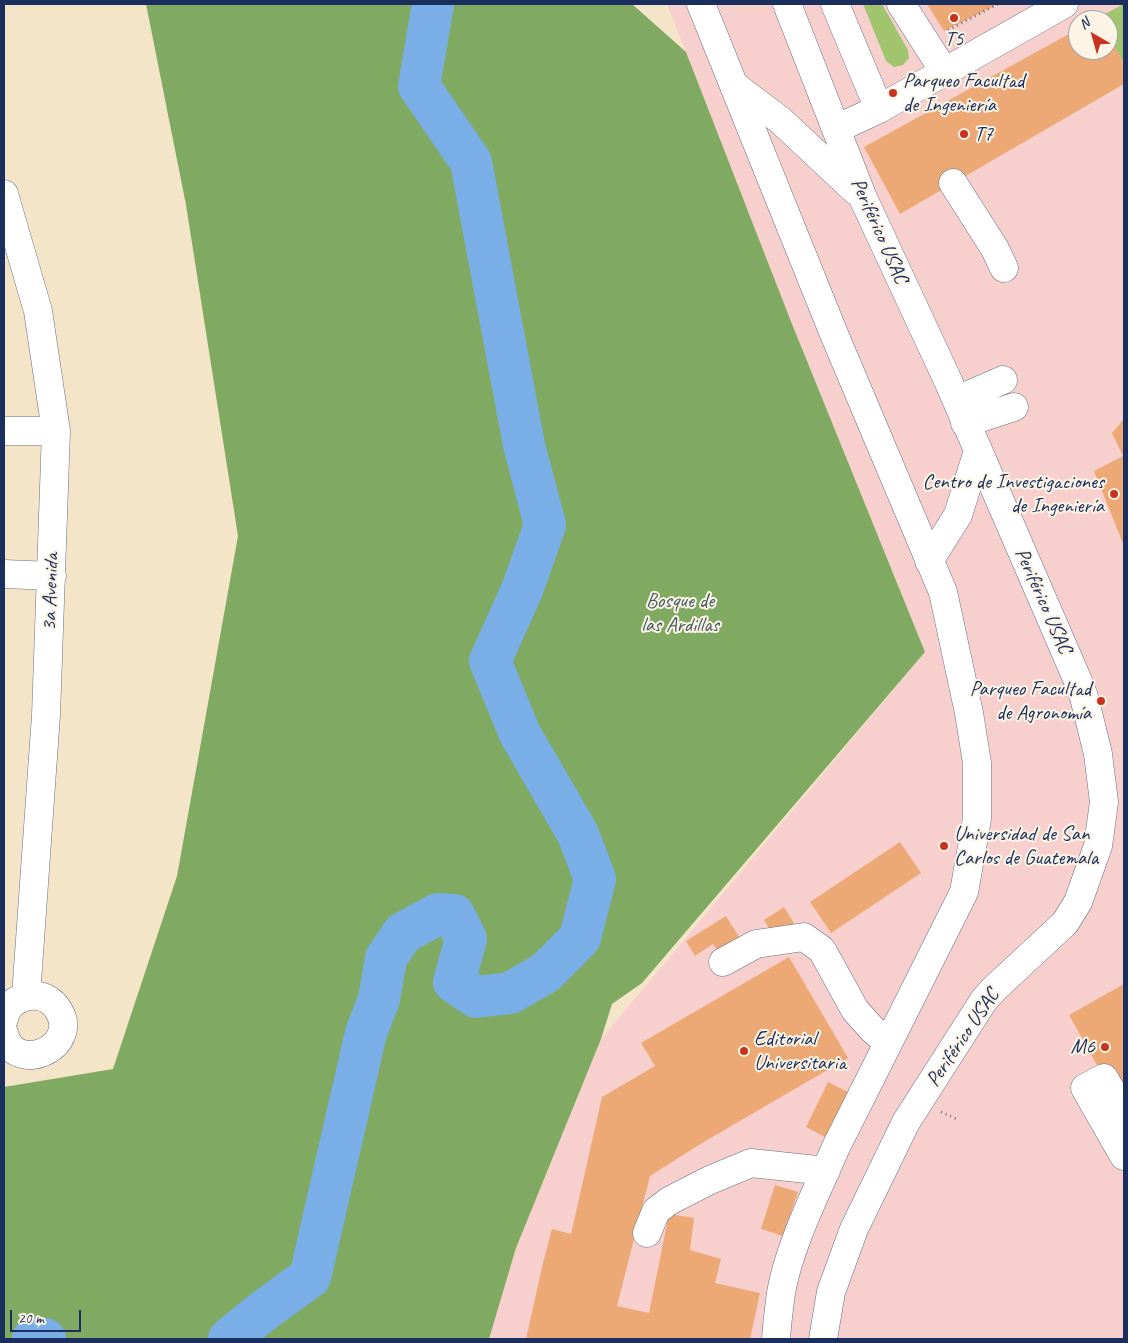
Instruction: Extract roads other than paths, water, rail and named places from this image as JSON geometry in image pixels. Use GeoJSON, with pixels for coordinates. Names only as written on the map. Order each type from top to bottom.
{"type":"FeatureCollection","features":[{"type":"Feature","properties":{"kind":"street"},"geometry":{"type":"LineString","coordinates":[[701,4],[846,362],[942,592],[969,713],[977,763],[978,819],[964,892],[836,1148],[794,1248],[781,1292],[776,1339]]}},
{"type":"Feature","properties":{"kind":"street","name":"Periférico USAC"},"geometry":{"type":"LineString","coordinates":[[787,4],[863,198],[961,411],[1078,681],[1098,754],[1104,802],[1098,846],[1078,902],[1064,923],[994,988],[984,1000],[906,1122],[854,1229],[831,1292],[823,1339]]}},
{"type":"Feature","properties":{"kind":"street"},"geometry":{"type":"LineString","coordinates":[[835,4],[879,109]]}},
{"type":"Feature","properties":{"kind":"street"},"geometry":{"type":"LineString","coordinates":[[902,4],[944,71]]}},
{"type":"Feature","properties":{"kind":"street"},"geometry":{"type":"LineString","coordinates":[[836,129],[879,109],[1064,4]]}},
{"type":"Feature","properties":{"kind":"street"},"geometry":{"type":"LineString","coordinates":[[736,88],[780,120],[863,198]]}},
{"type":"Feature","properties":{"kind":"street"},"geometry":{"type":"LineString","coordinates":[[953,183],[995,249],[1004,268]]}},
{"type":"Feature","properties":{"kind":"street","name":"3a Avenida"},"geometry":{"type":"LineString","coordinates":[[4,194],[38,311],[56,431],[46,715],[26,996]]}},
{"type":"Feature","properties":{"kind":"street"},"geometry":{"type":"LineString","coordinates":[[961,411],[1003,380]]}},
{"type":"Feature","properties":{"kind":"street"},"geometry":{"type":"LineString","coordinates":[[961,411],[1014,407]]}},
{"type":"Feature","properties":{"kind":"street"},"geometry":{"type":"LineString","coordinates":[[4,431],[56,431]]}},
{"type":"Feature","properties":{"kind":"street"},"geometry":{"type":"LineString","coordinates":[[929,561],[958,515],[978,451]]}},
{"type":"Feature","properties":{"kind":"street"},"geometry":{"type":"LineString","coordinates":[[4,574],[52,576]]}},
{"type":"Feature","properties":{"kind":"street"},"geometry":{"type":"LineString","coordinates":[[722,962],[756,944],[804,937],[822,950],[855,1010],[872,1030],[888,1043]]}},
{"type":"Feature","properties":{"kind":"street"},"geometry":{"type":"LineString","coordinates":[[4,1019],[9,1006],[17,999],[26,996],[42,997],[54,1004],[60,1013],[62,1021],[62,1031],[59,1040],[50,1050],[41,1054],[30,1056],[19,1053],[5,1038],[4,1033]]}},
{"type":"Feature","properties":{"kind":"street"},"geometry":{"type":"LineString","coordinates":[[1124,1113],[1104,1078],[1084,1088],[1124,1156]]}},
{"type":"Feature","properties":{"kind":"street"},"geometry":{"type":"LineString","coordinates":[[647,1233],[656,1211],[669,1201],[710,1180],[751,1164],[826,1172]]}},
{"type":"Feature","properties":{"kind":"waterway"},"geometry":{"type":"LineString","coordinates":[[229,1339],[310,1277],[366,1033],[379,999],[386,958],[403,933],[438,914],[454,915],[466,939],[454,982],[476,997],[510,993],[545,973],[580,938],[595,879],[578,834],[520,734],[490,661],[522,590],[545,525],[524,445],[471,162],[419,86],[433,4]]}},
{"type":"Feature","properties":{"kind":"waterway"},"geometry":{"type":"LineString","coordinates":[[33,1339],[45,1339]]}},
{"type":"Feature","properties":{"kind":"place","name":"T5"},"geometry":{"type":"Point","coordinates":[954,18]}},
{"type":"Feature","properties":{"kind":"place","name":"Parqueo Facultad de Ingeniería"},"geometry":{"type":"Point","coordinates":[893,93]}},
{"type":"Feature","properties":{"kind":"place","name":"T7"},"geometry":{"type":"Point","coordinates":[964,134]}},
{"type":"Feature","properties":{"kind":"place","name":"Centro de Investigaciones de Ingeniería"},"geometry":{"type":"Point","coordinates":[1114,494]}},
{"type":"Feature","properties":{"kind":"place","name":"Parqueo Facultad de Agronomía"},"geometry":{"type":"Point","coordinates":[1101,701]}},
{"type":"Feature","properties":{"kind":"place","name":"Universidad de San Carlos de Guatemala"},"geometry":{"type":"Point","coordinates":[944,846]}},
{"type":"Feature","properties":{"kind":"place","name":"M6"},"geometry":{"type":"Point","coordinates":[1105,1047]}},
{"type":"Feature","properties":{"kind":"place","name":"Editorial Universitaria"},"geometry":{"type":"Point","coordinates":[744,1051]}},
{"type":"Feature","properties":{"kind":"park label","name":"Bosque de las Ardillas"},"geometry":{"type":"Point","coordinates":[680,613]}}]}
